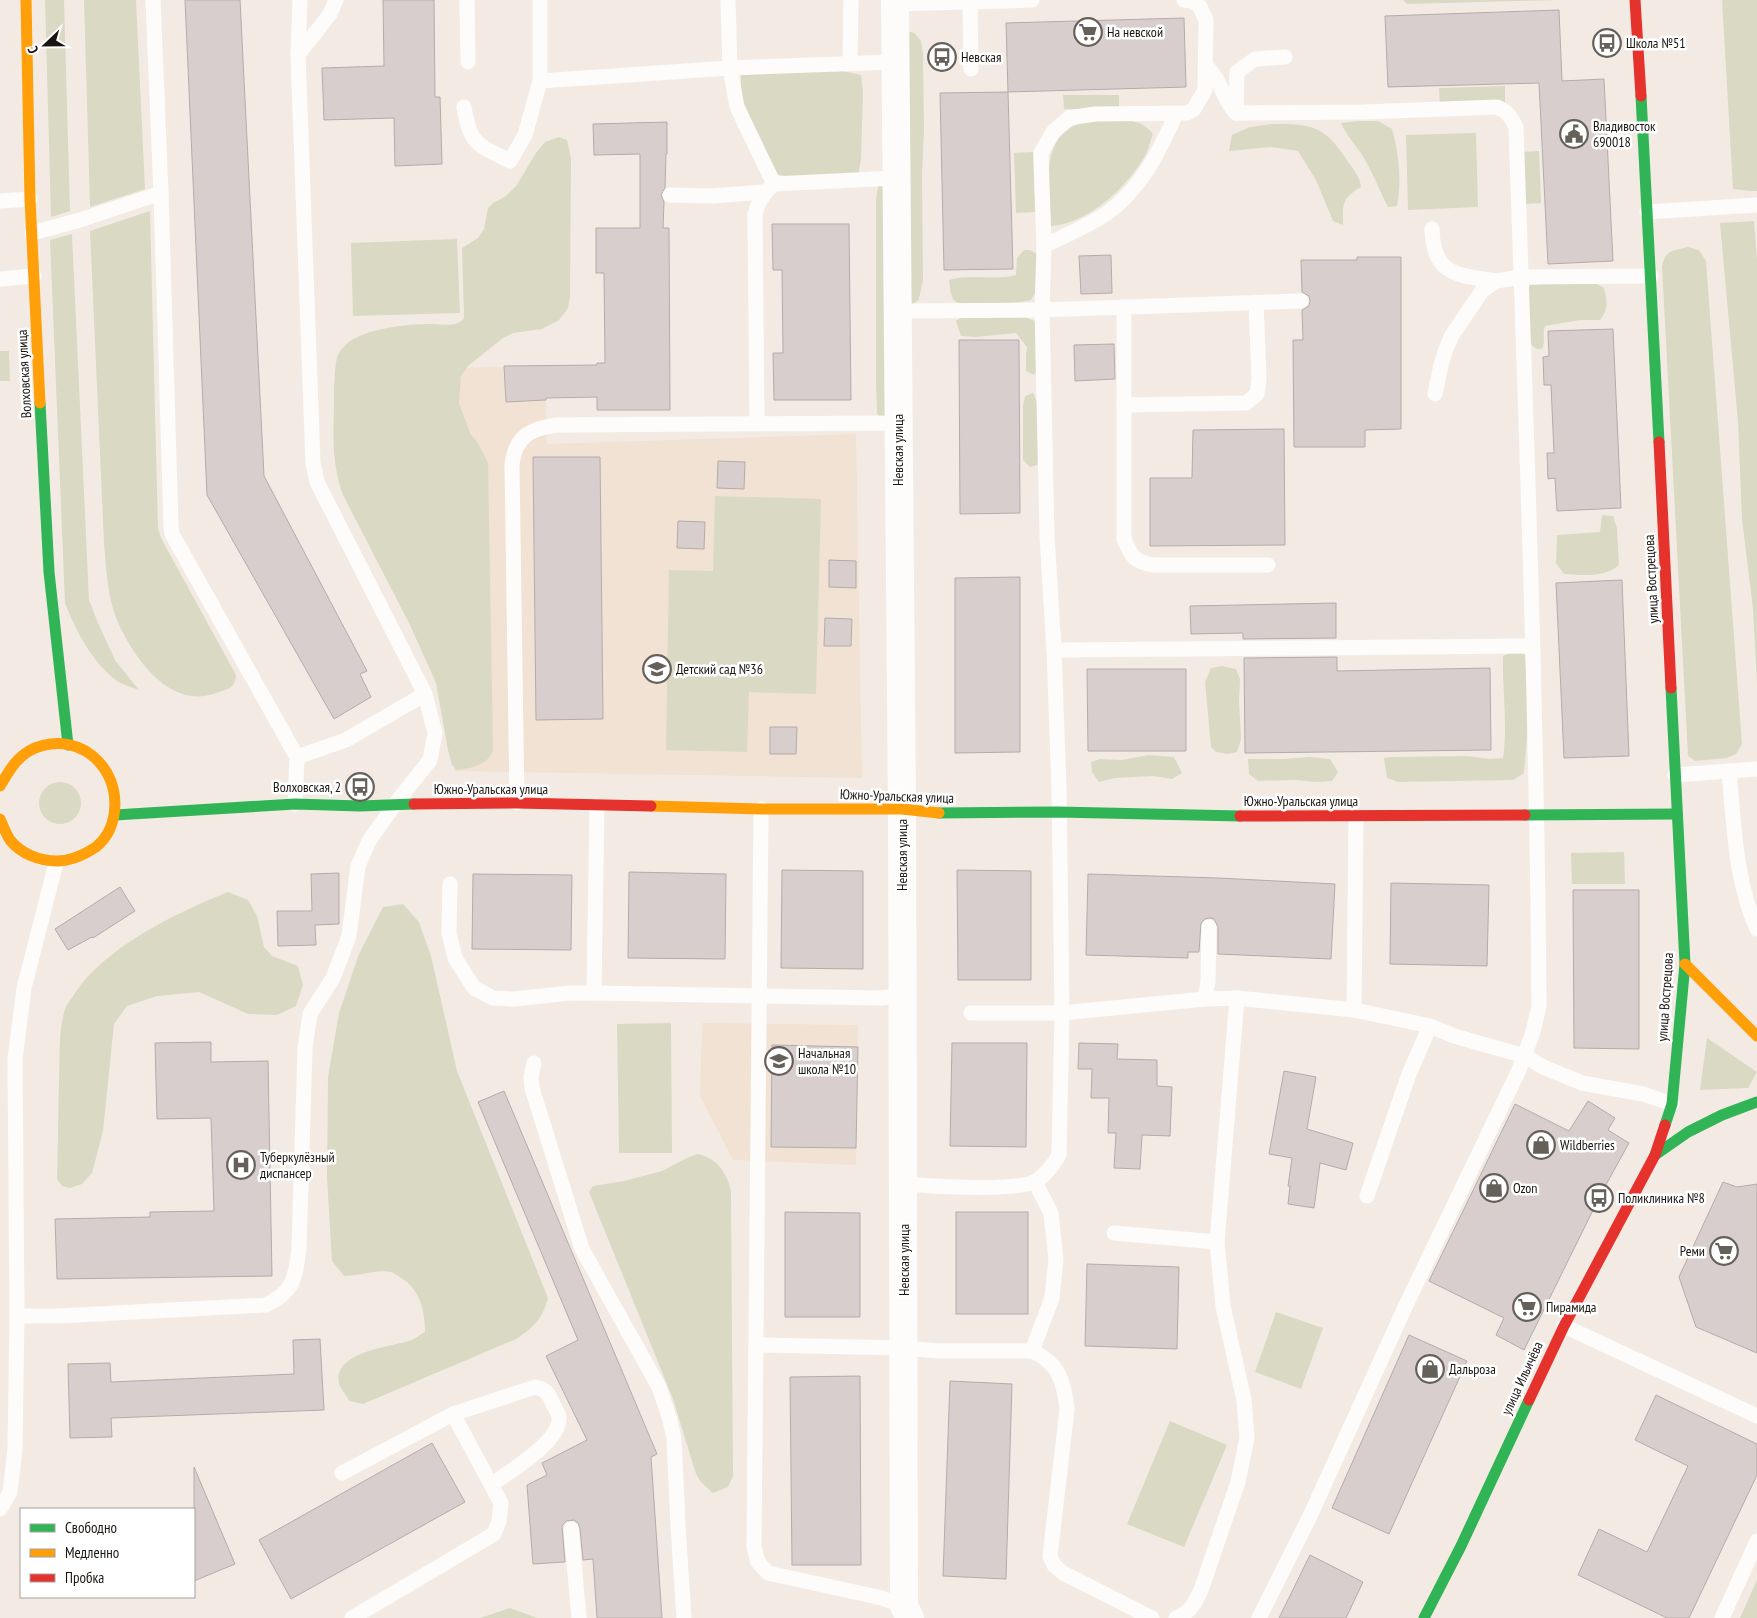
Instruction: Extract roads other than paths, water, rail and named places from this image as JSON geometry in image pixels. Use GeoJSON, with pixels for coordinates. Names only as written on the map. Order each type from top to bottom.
{"type":"FeatureCollection","features":[{"type":"Feature","properties":{"kind":"main road","name":"Волховская улица"},"geometry":{"type":"LineString","coordinates":[[26,0],[30,199],[49,572],[68,745]]}},
{"type":"Feature","properties":{"kind":"main road","name":"улица Вострецова"},"geometry":{"type":"LineString","coordinates":[[1635,0],[1651,276],[1685,964],[1672,1104],[1655,1154]]}},
{"type":"Feature","properties":{"kind":"main road"},"geometry":{"type":"LineString","coordinates":[[0,785],[12,763],[32,749],[56,743],[90,753],[106,770],[112,780],[115,792],[115,815],[112,826],[97,847],[84,856],[71,861],[56,863],[36,858],[18,848],[9,839],[0,819]]}},
{"type":"Feature","properties":{"kind":"main road","name":"Южно-Уральская улица"},"geometry":{"type":"LineString","coordinates":[[115,815],[295,804],[360,806],[395,804],[517,804],[902,809],[944,813],[1058,812],[1356,816],[1677,814]]}},
{"type":"Feature","properties":{"kind":"main road"},"geometry":{"type":"LineString","coordinates":[[1685,964],[1757,1036]]}},
{"type":"Feature","properties":{"kind":"main road"},"geometry":{"type":"LineString","coordinates":[[1655,1154],[1688,1132],[1722,1115],[1757,1102]]}},
{"type":"Feature","properties":{"kind":"main road","name":"улица Ильичёва"},"geometry":{"type":"LineString","coordinates":[[1424,1618],[1461,1546],[1564,1326],[1655,1154]]}},
{"type":"Feature","properties":{"kind":"street","name":"Невская улица"},"geometry":{"type":"LineString","coordinates":[[895,2],[907,1612]]}},
{"type":"Feature","properties":{"kind":"lane"},"geometry":{"type":"LineString","coordinates":[[153,0],[172,534],[297,757],[295,804]]}},
{"type":"Feature","properties":{"kind":"lane"},"geometry":{"type":"LineString","coordinates":[[17,1316],[59,1316],[266,1306],[278,1300],[288,1291],[296,1274],[299,1248],[305,1048],[310,1014],[334,978],[349,936],[358,866],[369,841],[430,760],[435,733],[425,694],[317,482],[314,463],[298,55],[300,0]]}},
{"type":"Feature","properties":{"kind":"lane"},"geometry":{"type":"LineString","coordinates":[[298,55],[330,14],[336,0]]}},
{"type":"Feature","properties":{"kind":"lane"},"geometry":{"type":"LineString","coordinates":[[467,0],[468,62]]}},
{"type":"Feature","properties":{"kind":"lane"},"geometry":{"type":"LineString","coordinates":[[464,108],[468,128],[482,148],[510,161],[525,135],[540,80],[540,0]]}},
{"type":"Feature","properties":{"kind":"lane"},"geometry":{"type":"LineString","coordinates":[[728,0],[730,68],[737,107],[770,188]]}},
{"type":"Feature","properties":{"kind":"lane"},"geometry":{"type":"LineString","coordinates":[[850,63],[851,0]]}},
{"type":"Feature","properties":{"kind":"lane"},"geometry":{"type":"LineString","coordinates":[[895,2],[1032,0]]}},
{"type":"Feature","properties":{"kind":"lane"},"geometry":{"type":"LineString","coordinates":[[904,1184],[1015,1186],[1035,1182],[1048,1172],[1059,1155],[1062,1013],[1054,650],[1046,536],[1042,310],[1044,246],[1041,153],[1053,132],[1069,118],[1095,114],[1176,114],[1187,113],[1194,108],[1205,90],[1206,20],[1200,7],[1193,1],[1184,0]]}},
{"type":"Feature","properties":{"kind":"lane"},"geometry":{"type":"LineString","coordinates":[[970,2],[972,69]]}},
{"type":"Feature","properties":{"kind":"lane"},"geometry":{"type":"LineString","coordinates":[[1236,113],[1238,72],[1255,59],[1285,57]]}},
{"type":"Feature","properties":{"kind":"lane"},"geometry":{"type":"LineString","coordinates":[[540,80],[730,68],[895,62]]}},
{"type":"Feature","properties":{"kind":"lane"},"geometry":{"type":"LineString","coordinates":[[1206,65],[1216,75],[1223,95],[1236,113],[1496,108],[1504,110],[1512,118],[1516,127],[1522,277],[1537,815],[1539,1006],[1525,1056],[1398,1322],[1310,1516],[1259,1618]]}},
{"type":"Feature","properties":{"kind":"lane"},"geometry":{"type":"LineString","coordinates":[[1044,246],[1105,215],[1123,200],[1142,178],[1158,154],[1176,114]]}},
{"type":"Feature","properties":{"kind":"lane"},"geometry":{"type":"LineString","coordinates":[[670,195],[711,196],[770,188],[896,178]]}},
{"type":"Feature","properties":{"kind":"lane"},"geometry":{"type":"LineString","coordinates":[[757,424],[755,214],[758,202],[770,188]]}},
{"type":"Feature","properties":{"kind":"lane"},"geometry":{"type":"LineString","coordinates":[[32,233],[80,220],[161,193]]}},
{"type":"Feature","properties":{"kind":"lane"},"geometry":{"type":"LineString","coordinates":[[0,201],[30,199]]}},
{"type":"Feature","properties":{"kind":"lane"},"geometry":{"type":"LineString","coordinates":[[1647,212],[1757,205]]}},
{"type":"Feature","properties":{"kind":"lane"},"geometry":{"type":"LineString","coordinates":[[1432,229],[1436,253],[1444,267],[1454,274],[1496,281],[1522,277],[1651,276]]}},
{"type":"Feature","properties":{"kind":"lane"},"geometry":{"type":"LineString","coordinates":[[0,279],[34,276]]}},
{"type":"Feature","properties":{"kind":"lane"},"geometry":{"type":"LineString","coordinates":[[1435,394],[1441,365],[1452,336],[1482,291],[1496,281]]}},
{"type":"Feature","properties":{"kind":"lane"},"geometry":{"type":"LineString","coordinates":[[897,312],[1042,310],[1301,301]]}},
{"type":"Feature","properties":{"kind":"lane"},"geometry":{"type":"LineString","coordinates":[[1124,405],[1246,403],[1257,394],[1259,380],[1256,302]]}},
{"type":"Feature","properties":{"kind":"lane"},"geometry":{"type":"LineString","coordinates":[[1124,307],[1124,539],[1130,552],[1139,562],[1153,566],[1268,565]]}},
{"type":"Feature","properties":{"kind":"lane"},"geometry":{"type":"LineString","coordinates":[[517,804],[512,465],[513,453],[518,443],[532,430],[558,425],[898,423]]}},
{"type":"Feature","properties":{"kind":"lane"},"geometry":{"type":"LineString","coordinates":[[1054,650],[1532,646]]}},
{"type":"Feature","properties":{"kind":"lane"},"geometry":{"type":"LineString","coordinates":[[297,757],[346,740],[425,694]]}},
{"type":"Feature","properties":{"kind":"lane"},"geometry":{"type":"LineString","coordinates":[[1675,775],[1757,769]]}},
{"type":"Feature","properties":{"kind":"lane"},"geometry":{"type":"LineString","coordinates":[[1729,771],[1740,870],[1748,908],[1757,929]]}},
{"type":"Feature","properties":{"kind":"lane"},"geometry":{"type":"LineString","coordinates":[[594,993],[597,806]]}},
{"type":"Feature","properties":{"kind":"lane"},"geometry":{"type":"LineString","coordinates":[[762,808],[754,1547],[758,1562],[768,1573],[882,1598],[907,1612]]}},
{"type":"Feature","properties":{"kind":"lane"},"geometry":{"type":"LineString","coordinates":[[1354,1010],[1356,816]]}},
{"type":"Feature","properties":{"kind":"lane"},"geometry":{"type":"LineString","coordinates":[[0,1509],[10,1492],[7,1450],[17,1316],[15,1059],[24,988],[56,863]]}},
{"type":"Feature","properties":{"kind":"lane"},"geometry":{"type":"LineString","coordinates":[[450,884],[449,933],[455,958],[474,988],[493,998],[514,999],[570,993],[880,998],[902,996]]}},
{"type":"Feature","properties":{"kind":"lane"},"geometry":{"type":"LineString","coordinates":[[1205,999],[1208,982],[1209,926]]}},
{"type":"Feature","properties":{"kind":"lane"},"geometry":{"type":"LineString","coordinates":[[971,1013],[1062,1013],[1205,999],[1238,998],[1354,1010],[1430,1026],[1454,1036],[1525,1056],[1543,1067],[1582,1082],[1643,1094],[1672,1104]]}},
{"type":"Feature","properties":{"kind":"lane"},"geometry":{"type":"LineString","coordinates":[[1176,1618],[1183,1616],[1194,1605],[1201,1590],[1238,1482],[1246,1438],[1244,1400],[1223,1306],[1217,1242],[1238,998]]}},
{"type":"Feature","properties":{"kind":"lane"},"geometry":{"type":"LineString","coordinates":[[1367,1196],[1409,1074],[1430,1026]]}},
{"type":"Feature","properties":{"kind":"lane"},"geometry":{"type":"LineString","coordinates":[[534,1063],[531,1077],[532,1088],[582,1249],[659,1387],[670,1420],[674,1439],[684,1618]]}},
{"type":"Feature","properties":{"kind":"lane"},"geometry":{"type":"LineString","coordinates":[[1032,1351],[1052,1298],[1056,1259],[1051,1213],[1035,1182]]}},
{"type":"Feature","properties":{"kind":"lane"},"geometry":{"type":"LineString","coordinates":[[1114,1233],[1217,1242]]}},
{"type":"Feature","properties":{"kind":"lane"},"geometry":{"type":"LineString","coordinates":[[1564,1326],[1757,1416]]}},
{"type":"Feature","properties":{"kind":"lane"},"geometry":{"type":"LineString","coordinates":[[756,1345],[904,1348],[938,1351],[1032,1351],[1044,1356],[1059,1375],[1065,1392],[1067,1409],[1050,1556],[1054,1564],[1063,1573],[1152,1618]]}},
{"type":"Feature","properties":{"kind":"lane"},"geometry":{"type":"LineString","coordinates":[[342,1473],[453,1414],[535,1387],[543,1389],[549,1394],[559,1417],[552,1438],[492,1484]]}},
{"type":"Feature","properties":{"kind":"lane"},"geometry":{"type":"LineString","coordinates":[[352,1618],[494,1534],[499,1521],[501,1502],[453,1414]]}},
{"type":"Feature","properties":{"kind":"lane"},"geometry":{"type":"LineString","coordinates":[[571,1529],[579,1618]]}},
{"type":"Feature","properties":{"kind":"lane"},"geometry":{"type":"LineString","coordinates":[[1722,1618],[1757,1541]]}},
{"type":"Feature","properties":{"kind":"place","name":"На невской"},"geometry":{"type":"Point","coordinates":[1088,32]}},
{"type":"Feature","properties":{"kind":"place","name":"Школа №51"},"geometry":{"type":"Point","coordinates":[1607,43]}},
{"type":"Feature","properties":{"kind":"place","name":"Невская"},"geometry":{"type":"Point","coordinates":[942,57]}},
{"type":"Feature","properties":{"kind":"place","name":"Владивосток 690018"},"geometry":{"type":"Point","coordinates":[1574,134]}},
{"type":"Feature","properties":{"kind":"place","name":"Детский сад №36"},"geometry":{"type":"Point","coordinates":[657,669]}},
{"type":"Feature","properties":{"kind":"place","name":"Волховская, 2"},"geometry":{"type":"Point","coordinates":[360,787]}},
{"type":"Feature","properties":{"kind":"place","name":"Начальная школа №10"},"geometry":{"type":"Point","coordinates":[779,1061]}},
{"type":"Feature","properties":{"kind":"place","name":"Wildberries"},"geometry":{"type":"Point","coordinates":[1541,1145]}},
{"type":"Feature","properties":{"kind":"place","name":"Туберкулёзный диспансер"},"geometry":{"type":"Point","coordinates":[241,1165]}},
{"type":"Feature","properties":{"kind":"place","name":"Ozon"},"geometry":{"type":"Point","coordinates":[1494,1188]}},
{"type":"Feature","properties":{"kind":"place","name":"Поликлиника №8"},"geometry":{"type":"Point","coordinates":[1599,1198]}},
{"type":"Feature","properties":{"kind":"place","name":"Реми"},"geometry":{"type":"Point","coordinates":[1724,1251]}},
{"type":"Feature","properties":{"kind":"place","name":"Пирамида"},"geometry":{"type":"Point","coordinates":[1527,1307]}},
{"type":"Feature","properties":{"kind":"place","name":"Дальроза"},"geometry":{"type":"Point","coordinates":[1430,1369]}}]}
